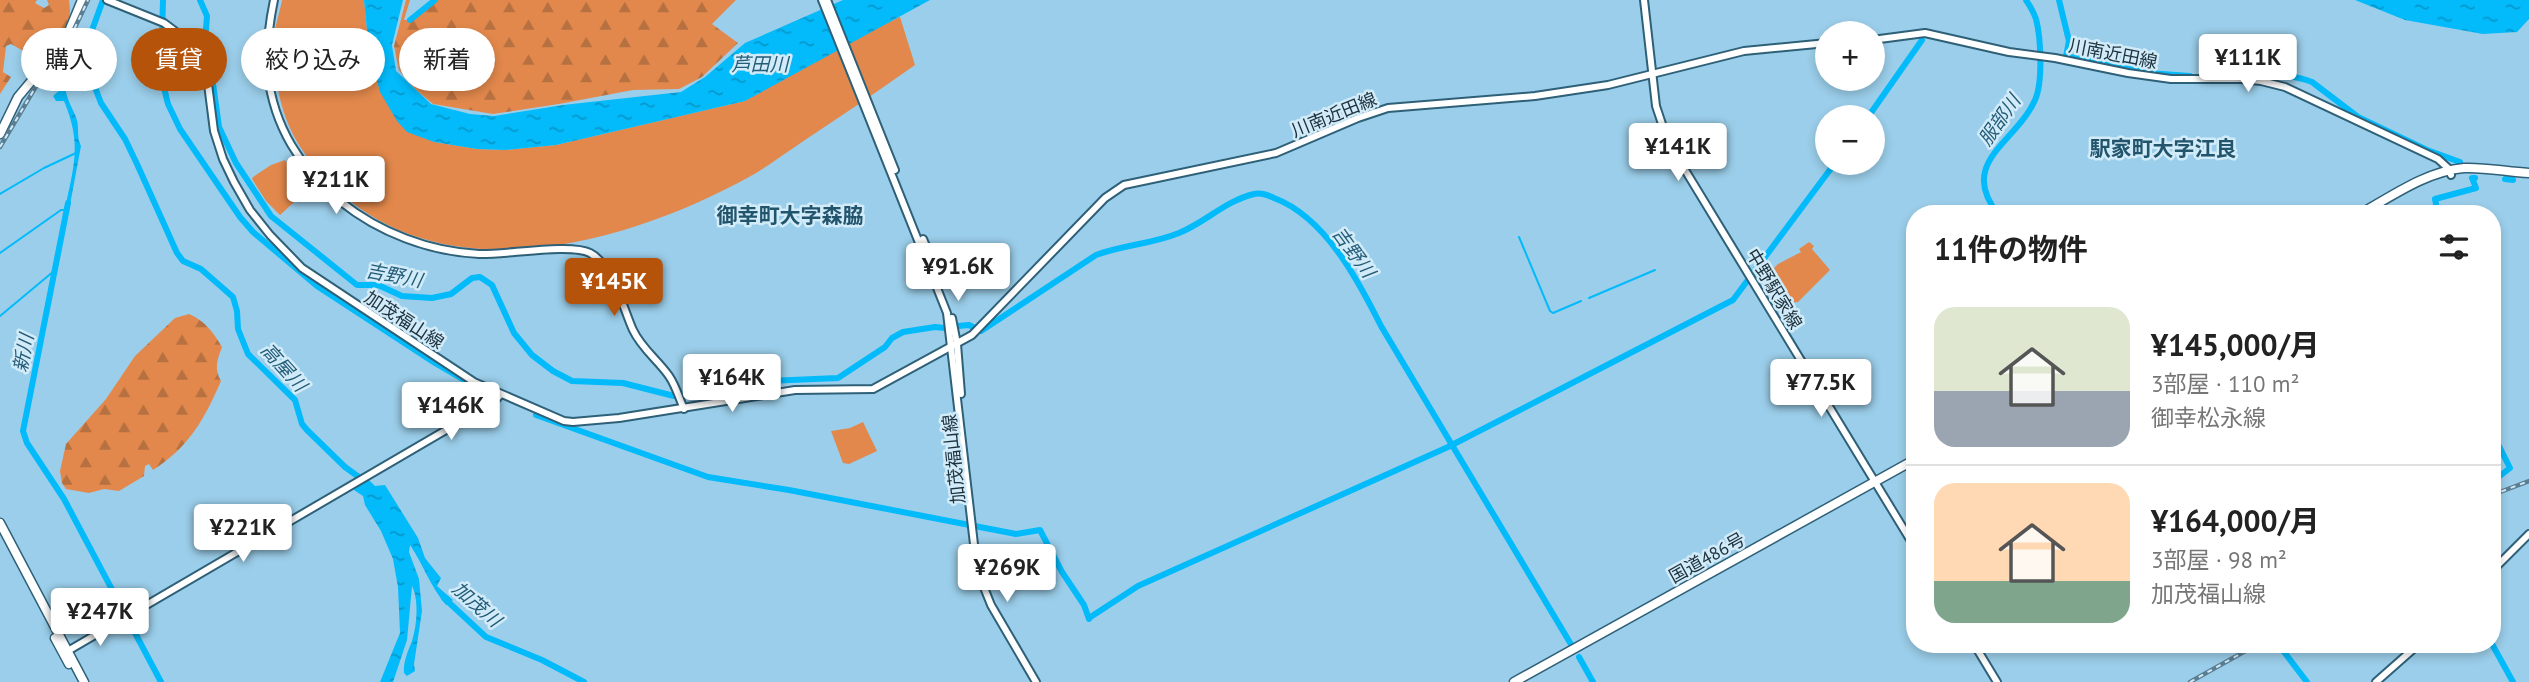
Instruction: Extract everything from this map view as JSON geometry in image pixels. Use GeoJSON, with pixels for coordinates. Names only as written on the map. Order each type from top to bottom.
{"type":"FeatureCollection","features":[{"type":"Feature","properties":{"kind":"highway"},"geometry":{"type":"LineString","coordinates":[[0,134],[18,97],[65,41],[82,0]]}},
{"type":"Feature","properties":{"kind":"highway"},"geometry":{"type":"LineString","coordinates":[[2377,205],[2412,186],[2451,173],[2529,175]]}},
{"type":"Feature","properties":{"kind":"highway"},"geometry":{"type":"LineString","coordinates":[[2385,205],[2413,189],[2451,173]]}},
{"type":"Feature","properties":{"kind":"highway","name":"国道486号"},"geometry":{"type":"LineString","coordinates":[[1514,682],[1906,467]]}},
{"type":"Feature","properties":{"kind":"highway","name":"国道486号"},"geometry":{"type":"LineString","coordinates":[[1523,682],[1876,484]]}},
{"type":"Feature","properties":{"kind":"highway"},"geometry":{"type":"LineString","coordinates":[[0,523],[78,682]]}},
{"type":"Feature","properties":{"kind":"highway"},"geometry":{"type":"LineString","coordinates":[[0,533],[84,682]]}},
{"type":"Feature","properties":{"kind":"main road","name":"加茂福山線"},"geometry":{"type":"LineString","coordinates":[[107,0],[162,22],[183,39],[199,61],[208,84],[214,131],[223,159],[250,211],[302,268],[474,382],[555,418],[573,422],[684,409],[795,390],[873,389],[954,346]]}},
{"type":"Feature","properties":{"kind":"main road"},"geometry":{"type":"LineString","coordinates":[[274,0],[267,53],[273,99],[290,144],[330,192],[368,221],[391,233],[430,246],[479,254],[569,248],[591,254],[613,280],[644,350],[668,375],[684,409]]}},
{"type":"Feature","properties":{"kind":"main road","name":"加茂福山線"},"geometry":{"type":"LineString","coordinates":[[822,0],[942,287],[954,346],[973,526],[979,557],[986,583],[1038,682]]}},
{"type":"Feature","properties":{"kind":"main road","name":"加茂福山線"},"geometry":{"type":"LineString","coordinates":[[827,0],[864,101]]}},
{"type":"Feature","properties":{"kind":"main road","name":"中野駅家線"},"geometry":{"type":"LineString","coordinates":[[1644,0],[1656,106],[1668,142],[1906,534]]}},
{"type":"Feature","properties":{"kind":"main road","name":"川南近田線"},"geometry":{"type":"LineString","coordinates":[[1885,38],[1926,33],[1982,47],[2157,77],[2241,79],[2278,85],[2438,159],[2451,173]]}},
{"type":"Feature","properties":{"kind":"main road","name":"川南近田線"},"geometry":{"type":"LineString","coordinates":[[954,346],[978,330],[1105,198],[1124,185],[1276,153],[1388,108],[1535,96],[1608,85],[1744,51],[1815,44]]}},
{"type":"Feature","properties":{"kind":"main road"},"geometry":{"type":"LineString","coordinates":[[65,652],[494,402],[500,395]]}},
{"type":"Feature","properties":{"kind":"main road"},"geometry":{"type":"LineString","coordinates":[[2501,562],[2529,534]]}},
{"type":"Feature","properties":{"kind":"main road"},"geometry":{"type":"LineString","coordinates":[[1979,653],[1997,682]]}},
{"type":"Feature","properties":{"kind":"main road"},"geometry":{"type":"LineString","coordinates":[[2376,682],[2409,653]]}},
{"type":"Feature","properties":{"kind":"green space"},"geometry":{"type":"Polygon","coordinates":[[[0,0],[37,0],[35,3],[44,8],[49,5],[47,0],[69,0],[67,28],[21,28],[21,50],[11,44],[6,46],[3,72],[11,77],[0,94],[0,0]]]}},
{"type":"Feature","properties":{"kind":"green space"},"geometry":{"type":"Polygon","coordinates":[[[282,0],[364,0],[367,28],[276,28],[282,0]]]}},
{"type":"Feature","properties":{"kind":"green space"},"geometry":{"type":"Polygon","coordinates":[[[406,0],[410,0],[404,20],[413,20],[437,0],[736,0],[712,24],[738,43],[702,77],[679,89],[633,90],[493,114],[433,104],[417,91],[495,91],[495,28],[399,28],[399,70],[394,46],[406,0]]]}},
{"type":"Feature","properties":{"kind":"green space"},"geometry":{"type":"Polygon","coordinates":[[[900,17],[915,65],[762,169],[701,201],[648,222],[592,238],[536,248],[480,249],[426,240],[375,218],[330,183],[309,159],[288,123],[278,91],[385,91],[385,73],[434,142],[477,149],[505,150],[556,145],[745,101],[900,17]]]}},
{"type":"Feature","properties":{"kind":"green space"},"geometry":{"type":"Polygon","coordinates":[[[285,160],[294,173],[287,178],[302,195],[280,215],[266,201],[252,179],[271,165],[285,160]]]}},
{"type":"Feature","properties":{"kind":"green space"},"geometry":{"type":"Polygon","coordinates":[[[1809,242],[1830,270],[1798,302],[1786,303],[1768,274],[1778,264],[1801,252],[1799,249],[1809,242]]]}},
{"type":"Feature","properties":{"kind":"green space"},"geometry":{"type":"Polygon","coordinates":[[[189,314],[208,327],[222,347],[217,364],[221,381],[194,432],[166,461],[153,470],[149,464],[145,466],[144,476],[119,491],[104,489],[89,493],[66,489],[60,471],[66,444],[106,399],[135,356],[175,318],[189,314]]]}},
{"type":"Feature","properties":{"kind":"green space"},"geometry":{"type":"Polygon","coordinates":[[[863,422],[877,451],[849,464],[843,463],[831,431],[850,428],[863,422]]]}},
{"type":"Feature","properties":{"kind":"water","name":"芦田川"},"geometry":{"type":"Polygon","coordinates":[[[364,0],[403,0],[392,45],[396,71],[399,74],[399,91],[417,91],[431,104],[470,114],[494,116],[563,105],[681,92],[705,77],[745,43],[843,0],[930,0],[745,101],[556,145],[505,150],[477,149],[434,142],[407,132],[397,121],[380,91],[385,91],[385,28],[367,28],[364,0]]]}},
{"type":"Feature","properties":{"kind":"water"},"geometry":{"type":"Polygon","coordinates":[[[2355,0],[2529,0],[2529,19],[2517,32],[2483,34],[2405,20],[2355,0]]]}},
{"type":"Feature","properties":{"kind":"water"},"geometry":{"type":"Polygon","coordinates":[[[59,91],[66,91],[77,121],[81,146],[69,210],[65,209],[75,142],[64,101],[56,101],[53,96],[59,91]]]}},
{"type":"Feature","properties":{"kind":"water"},"geometry":{"type":"Polygon","coordinates":[[[366,477],[375,486],[385,485],[418,538],[425,558],[441,578],[437,586],[453,600],[446,605],[410,545],[409,552],[419,579],[422,611],[415,671],[407,676],[404,673],[416,620],[416,598],[412,586],[407,640],[393,682],[380,682],[400,633],[398,587],[393,559],[381,531],[365,505],[363,496],[354,490],[354,485],[366,477]]]}},
{"type":"Feature","properties":{"kind":"waterway","name":"高屋川"},"geometry":{"type":"LineString","coordinates":[[103,0],[91,33],[86,59],[89,72],[101,103],[125,139],[177,253],[183,261],[201,269],[233,297],[238,329],[248,354],[295,400],[302,424],[307,430],[345,467],[363,480]]}},
{"type":"Feature","properties":{"kind":"waterway"},"geometry":{"type":"LineString","coordinates":[[163,0],[161,76],[168,104],[180,129],[240,217],[253,232],[317,286],[488,394]]}},
{"type":"Feature","properties":{"kind":"waterway","name":"吉野川"},"geometry":{"type":"LineString","coordinates":[[200,0],[207,16],[204,55],[213,84],[219,127],[236,163],[271,216],[357,285],[378,285],[402,296],[432,298],[451,294],[472,278],[480,277],[492,285],[514,333],[532,355],[572,381],[623,383],[674,396],[744,382],[838,378],[903,332],[945,328]]}},
{"type":"Feature","properties":{"kind":"waterway"},"geometry":{"type":"LineString","coordinates":[[410,20],[435,0]]}},
{"type":"Feature","properties":{"kind":"waterway","name":"服部川"},"geometry":{"type":"LineString","coordinates":[[1992,205],[1987,196],[1984,180],[1987,166],[2026,115],[2038,92],[2038,27],[2026,0]]}},
{"type":"Feature","properties":{"kind":"waterway"},"geometry":{"type":"LineString","coordinates":[[2059,0],[2069,41],[2066,56],[2148,73],[2190,76]]}},
{"type":"Feature","properties":{"kind":"waterway"},"geometry":{"type":"LineString","coordinates":[[1876,105],[1922,40]]}},
{"type":"Feature","properties":{"kind":"waterway"},"geometry":{"type":"LineString","coordinates":[[2218,76],[2277,75],[2312,82],[2358,117],[2427,150],[2460,162]]}},
{"type":"Feature","properties":{"kind":"waterway"},"geometry":{"type":"LineString","coordinates":[[0,194],[76,153]]}},
{"type":"Feature","properties":{"kind":"waterway"},"geometry":{"type":"LineString","coordinates":[[1089,618],[1138,586],[1448,447],[1733,300],[1826,175]]}},
{"type":"Feature","properties":{"kind":"waterway"},"geometry":{"type":"LineString","coordinates":[[2436,205],[2435,199],[2476,188],[2472,178],[2475,178]]}},
{"type":"Feature","properties":{"kind":"waterway"},"geometry":{"type":"LineString","coordinates":[[2505,179],[2513,180]]}},
{"type":"Feature","properties":{"kind":"waterway","name":"吉野川"},"geometry":{"type":"LineString","coordinates":[[958,326],[969,325],[981,331],[1096,255],[1179,233],[1244,197],[1262,194],[1292,207],[1324,235],[1350,270],[1572,646]]}},
{"type":"Feature","properties":{"kind":"waterway","name":"新川"},"geometry":{"type":"LineString","coordinates":[[68,203],[23,431],[27,443],[64,499],[161,682]]}},
{"type":"Feature","properties":{"kind":"waterway"},"geometry":{"type":"LineString","coordinates":[[0,253],[61,210],[67,210]]}},
{"type":"Feature","properties":{"kind":"waterway"},"geometry":{"type":"LineString","coordinates":[[1519,237],[1550,311],[1553,313],[1581,301]]}},
{"type":"Feature","properties":{"kind":"waterway"},"geometry":{"type":"LineString","coordinates":[[1589,298],[1655,270]]}},
{"type":"Feature","properties":{"kind":"waterway"},"geometry":{"type":"LineString","coordinates":[[0,316],[54,271]]}},
{"type":"Feature","properties":{"kind":"waterway"},"geometry":{"type":"LineString","coordinates":[[536,415],[708,477],[1016,534],[1040,530],[1062,572],[1084,605],[1089,619]]}},
{"type":"Feature","properties":{"kind":"waterway"},"geometry":{"type":"LineString","coordinates":[[2501,450],[2510,468],[2501,475]]}},
{"type":"Feature","properties":{"kind":"waterway","name":"加茂川"},"geometry":{"type":"LineString","coordinates":[[444,598],[486,637],[542,660],[584,682]]}},
{"type":"Feature","properties":{"kind":"waterway","name":"服部川"},"geometry":{"type":"LineString","coordinates":[[2285,653],[2307,682]]}},
{"type":"Feature","properties":{"kind":"waterway"},"geometry":{"type":"LineString","coordinates":[[2497,653],[2513,682]]}},
{"type":"Feature","properties":{"kind":"waterway","name":"吉野川"},"geometry":{"type":"LineString","coordinates":[[1579,657],[1593,682]]}},
{"type":"Feature","properties":{"kind":"railway"},"geometry":{"type":"LineString","coordinates":[[0,147],[38,83],[70,38],[88,0]]}},
{"type":"Feature","properties":{"kind":"railway"},"geometry":{"type":"LineString","coordinates":[[2501,492],[2529,481]]}},
{"type":"Feature","properties":{"kind":"railway"},"geometry":{"type":"LineString","coordinates":[[2190,682],[2242,653]]}},
{"type":"Feature","properties":{"kind":"district","name":"駅家町大字江良"},"geometry":{"type":"Point","coordinates":[2163,149]}},
{"type":"Feature","properties":{"kind":"district","name":"御幸町大字森脇"},"geometry":{"type":"Point","coordinates":[790,216]}}]}
